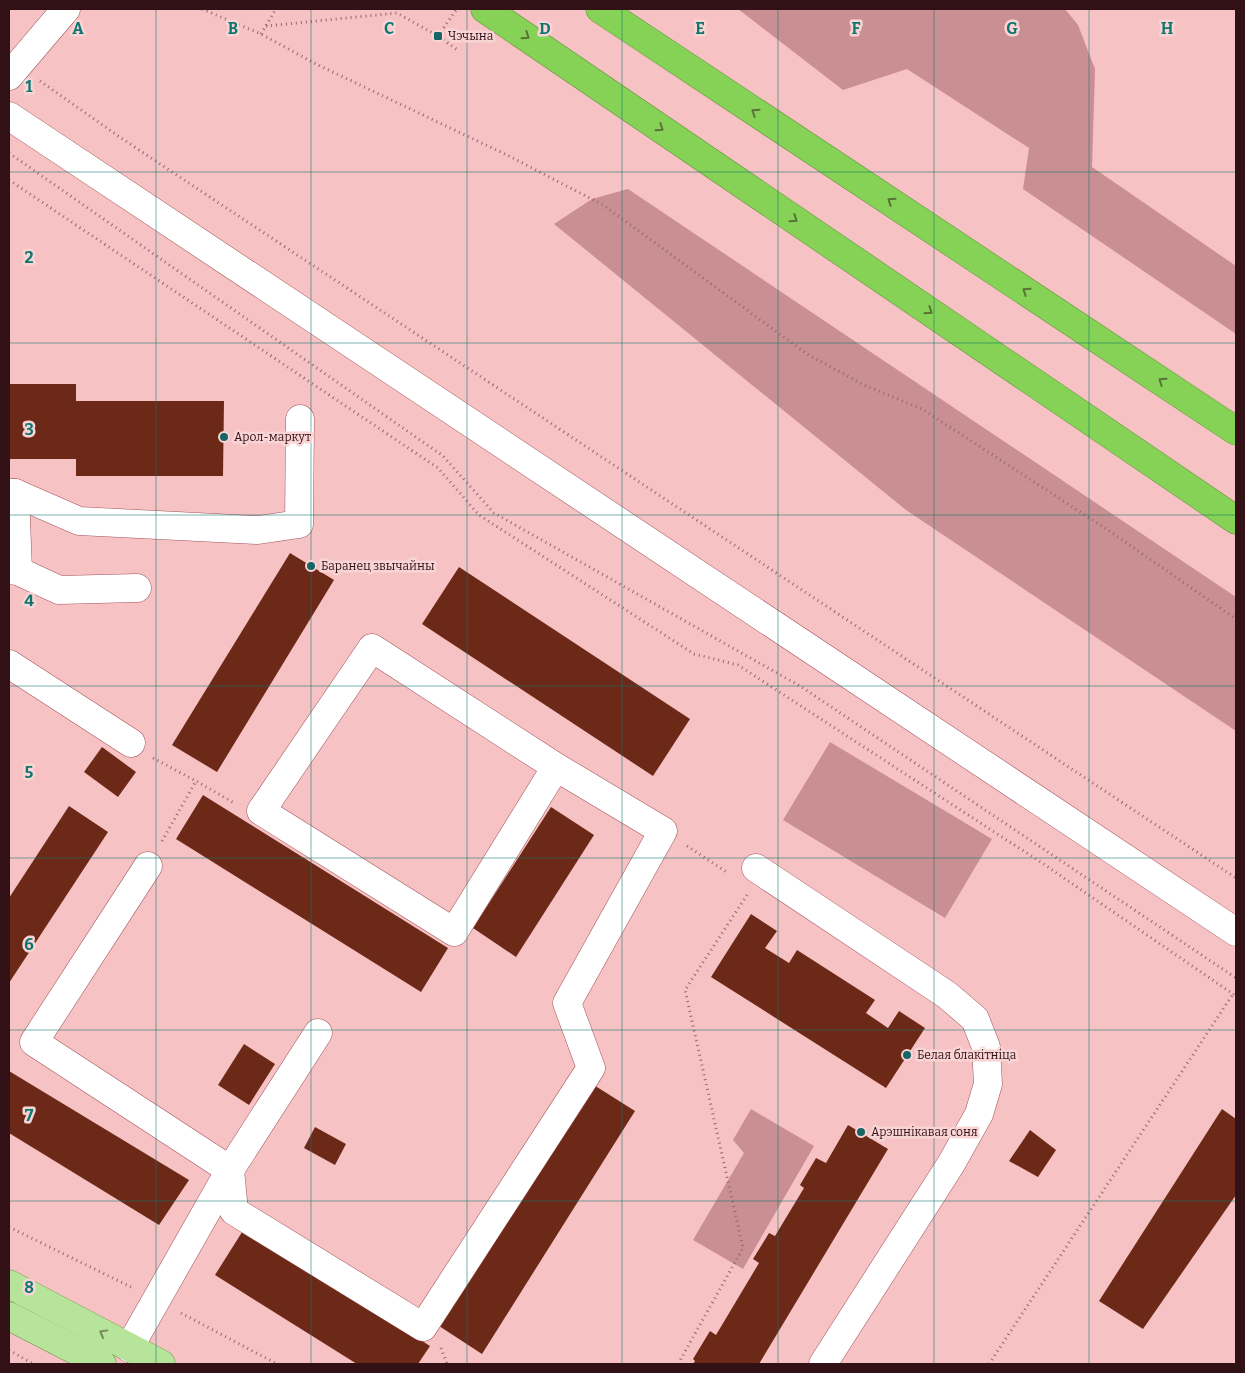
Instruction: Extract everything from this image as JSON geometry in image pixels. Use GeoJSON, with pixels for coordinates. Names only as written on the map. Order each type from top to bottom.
{"type":"FeatureCollection","features":[{"type":"Feature","properties":{"kind":"highway"},"geometry":{"type":"LineString","coordinates":[[485,9],[1236,520]]}},
{"type":"Feature","properties":{"kind":"highway"},"geometry":{"type":"LineString","coordinates":[[604,10],[1236,431]]}},
{"type":"Feature","properties":{"kind":"main road"},"geometry":{"type":"LineString","coordinates":[[9,1284],[161,1364]]}},
{"type":"Feature","properties":{"kind":"main road"},"geometry":{"type":"LineString","coordinates":[[9,1316],[91,1361]]}},
{"type":"Feature","properties":{"kind":"street"},"geometry":{"type":"LineString","coordinates":[[13,70],[66,9]]}},
{"type":"Feature","properties":{"kind":"street"},"geometry":{"type":"LineString","coordinates":[[9,116],[1236,932]]}},
{"type":"Feature","properties":{"kind":"street"},"geometry":{"type":"LineString","coordinates":[[137,588],[59,590],[13,571],[12,493],[79,521],[258,530],[299,524],[300,418]]}},
{"type":"Feature","properties":{"kind":"street"},"geometry":{"type":"LineString","coordinates":[[230,1170],[234,1211],[424,1327],[591,1068],[567,1003],[663,831],[556,767],[372,648],[261,811],[454,932],[556,767]]}},
{"type":"Feature","properties":{"kind":"street"},"geometry":{"type":"LineString","coordinates":[[9,664],[131,743]]}},
{"type":"Feature","properties":{"kind":"street"},"geometry":{"type":"LineString","coordinates":[[148,866],[34,1042],[230,1170]]}},
{"type":"Feature","properties":{"kind":"street"},"geometry":{"type":"LineString","coordinates":[[748,878],[947,995],[975,1019],[986,1047],[988,1084],[979,1114],[951,1164],[824,1364]]}},
{"type":"Feature","properties":{"kind":"street"},"geometry":{"type":"LineString","coordinates":[[129,1348],[230,1170],[318,1034]]}},
{"type":"Feature","properties":{"kind":"path"},"geometry":{"type":"LineString","coordinates":[[202,9],[261,34],[316,64],[510,156],[603,205],[808,354],[864,385],[922,409],[1108,530],[1236,619]]}},
{"type":"Feature","properties":{"kind":"path"},"geometry":{"type":"LineString","coordinates":[[261,34],[276,9]]}},
{"type":"Feature","properties":{"kind":"path"},"geometry":{"type":"LineString","coordinates":[[438,36],[458,9]]}},
{"type":"Feature","properties":{"kind":"path"},"geometry":{"type":"LineString","coordinates":[[266,26],[397,13],[438,36],[459,51]]}},
{"type":"Feature","properties":{"kind":"path"},"geometry":{"type":"LineString","coordinates":[[13,70],[132,146],[1236,878]]}},
{"type":"Feature","properties":{"kind":"path"},"geometry":{"type":"LineString","coordinates":[[9,153],[443,456],[494,513],[800,686],[1236,978]]}},
{"type":"Feature","properties":{"kind":"path"},"geometry":{"type":"LineString","coordinates":[[9,180],[438,468],[478,515],[694,654],[738,665],[1042,863],[1235,995],[989,1364]]}},
{"type":"Feature","properties":{"kind":"path"},"geometry":{"type":"LineString","coordinates":[[131,743],[161,763],[196,781],[230,802],[261,811]]}},
{"type":"Feature","properties":{"kind":"path"},"geometry":{"type":"LineString","coordinates":[[148,866],[196,781]]}},
{"type":"Feature","properties":{"kind":"path"},"geometry":{"type":"LineString","coordinates":[[663,831],[748,878],[685,990],[743,1248],[678,1364]]}},
{"type":"Feature","properties":{"kind":"path"},"geometry":{"type":"LineString","coordinates":[[9,1227],[156,1300],[277,1364]]}},
{"type":"Feature","properties":{"kind":"path"},"geometry":{"type":"LineString","coordinates":[[9,1350],[33,1364]]}},
{"type":"Feature","properties":{"kind":"shaded area"},"geometry":{"type":"Polygon","coordinates":[[[738,9],[1065,9],[1078,25],[1095,69],[1092,167],[1236,266],[1236,334],[1023,189],[1029,148],[907,69],[843,90],[738,9]]]}},
{"type":"Feature","properties":{"kind":"shaded area"},"geometry":{"type":"Polygon","coordinates":[[[628,189],[1236,597],[1236,731],[906,510],[554,224],[592,199],[628,189]]]}},
{"type":"Feature","properties":{"kind":"shaded area"},"geometry":{"type":"Polygon","coordinates":[[[830,742],[992,839],[945,918],[783,820],[830,742]]]}},
{"type":"Feature","properties":{"kind":"shaded area"},"geometry":{"type":"Polygon","coordinates":[[[751,1109],[814,1146],[743,1269],[693,1240],[744,1153],[733,1140],[751,1109]]]}},
{"type":"Feature","properties":{"kind":"building"},"geometry":{"type":"Polygon","coordinates":[[[9,384],[76,384],[76,401],[224,401],[223,476],[76,476],[76,459],[9,459],[9,384]]]}},
{"type":"Feature","properties":{"kind":"building"},"geometry":{"type":"Polygon","coordinates":[[[290,553],[334,580],[217,772],[172,745],[290,553]]]}},
{"type":"Feature","properties":{"kind":"building"},"geometry":{"type":"Polygon","coordinates":[[[459,567],[690,719],[653,776],[422,624],[459,567]]]}},
{"type":"Feature","properties":{"kind":"building"},"geometry":{"type":"Polygon","coordinates":[[[102,747],[136,772],[118,797],[84,772],[102,747]]]}},
{"type":"Feature","properties":{"kind":"building"},"geometry":{"type":"Polygon","coordinates":[[[203,795],[448,948],[421,992],[176,839],[203,795]]]}},
{"type":"Feature","properties":{"kind":"building"},"geometry":{"type":"Polygon","coordinates":[[[69,806],[108,832],[9,983],[9,898],[69,806]]]}},
{"type":"Feature","properties":{"kind":"building"},"geometry":{"type":"Polygon","coordinates":[[[551,807],[594,835],[516,957],[473,928],[551,807]]]}},
{"type":"Feature","properties":{"kind":"building"},"geometry":{"type":"Polygon","coordinates":[[[751,914],[777,931],[765,948],[789,963],[797,950],[875,1000],[866,1013],[888,1028],[899,1011],[925,1028],[886,1088],[711,977],[751,914]]]}},
{"type":"Feature","properties":{"kind":"building"},"geometry":{"type":"Polygon","coordinates":[[[244,1044],[275,1064],[249,1105],[218,1085],[244,1044]]]}},
{"type":"Feature","properties":{"kind":"building"},"geometry":{"type":"Polygon","coordinates":[[[9,1071],[189,1180],[159,1225],[9,1133],[9,1071]]]}},
{"type":"Feature","properties":{"kind":"building"},"geometry":{"type":"Polygon","coordinates":[[[589,1082],[635,1111],[482,1354],[436,1324],[589,1082]]]}},
{"type":"Feature","properties":{"kind":"building"},"geometry":{"type":"Polygon","coordinates":[[[1222,1109],[1236,1119],[1236,1195],[1143,1329],[1099,1301],[1222,1109]]]}},
{"type":"Feature","properties":{"kind":"building"},"geometry":{"type":"Polygon","coordinates":[[[848,1125],[888,1149],[759,1364],[693,1364],[695,1361],[693,1359],[710,1331],[716,1335],[759,1263],[753,1259],[769,1233],[775,1236],[804,1188],[800,1185],[816,1158],[826,1163],[848,1125]]]}},
{"type":"Feature","properties":{"kind":"building"},"geometry":{"type":"Polygon","coordinates":[[[315,1127],[346,1144],[335,1165],[304,1148],[315,1127]]]}},
{"type":"Feature","properties":{"kind":"building"},"geometry":{"type":"Polygon","coordinates":[[[1030,1130],[1056,1150],[1038,1177],[1009,1161],[1030,1130]]]}},
{"type":"Feature","properties":{"kind":"building"},"geometry":{"type":"Polygon","coordinates":[[[244,1229],[430,1346],[418,1364],[357,1364],[215,1275],[244,1229]]]}},
{"type":"Feature","properties":{"kind":"place","name":"Чэчына"},"geometry":{"type":"Point","coordinates":[438,36]}},
{"type":"Feature","properties":{"kind":"place","name":"Арол-маркут"},"geometry":{"type":"Point","coordinates":[224,437]}},
{"type":"Feature","properties":{"kind":"place","name":"Баранец звычайны"},"geometry":{"type":"Point","coordinates":[311,566]}},
{"type":"Feature","properties":{"kind":"place","name":"Белая блакітніца"},"geometry":{"type":"Point","coordinates":[907,1055]}},
{"type":"Feature","properties":{"kind":"place","name":"Арэшнікавая соня"},"geometry":{"type":"Point","coordinates":[861,1132]}}]}
